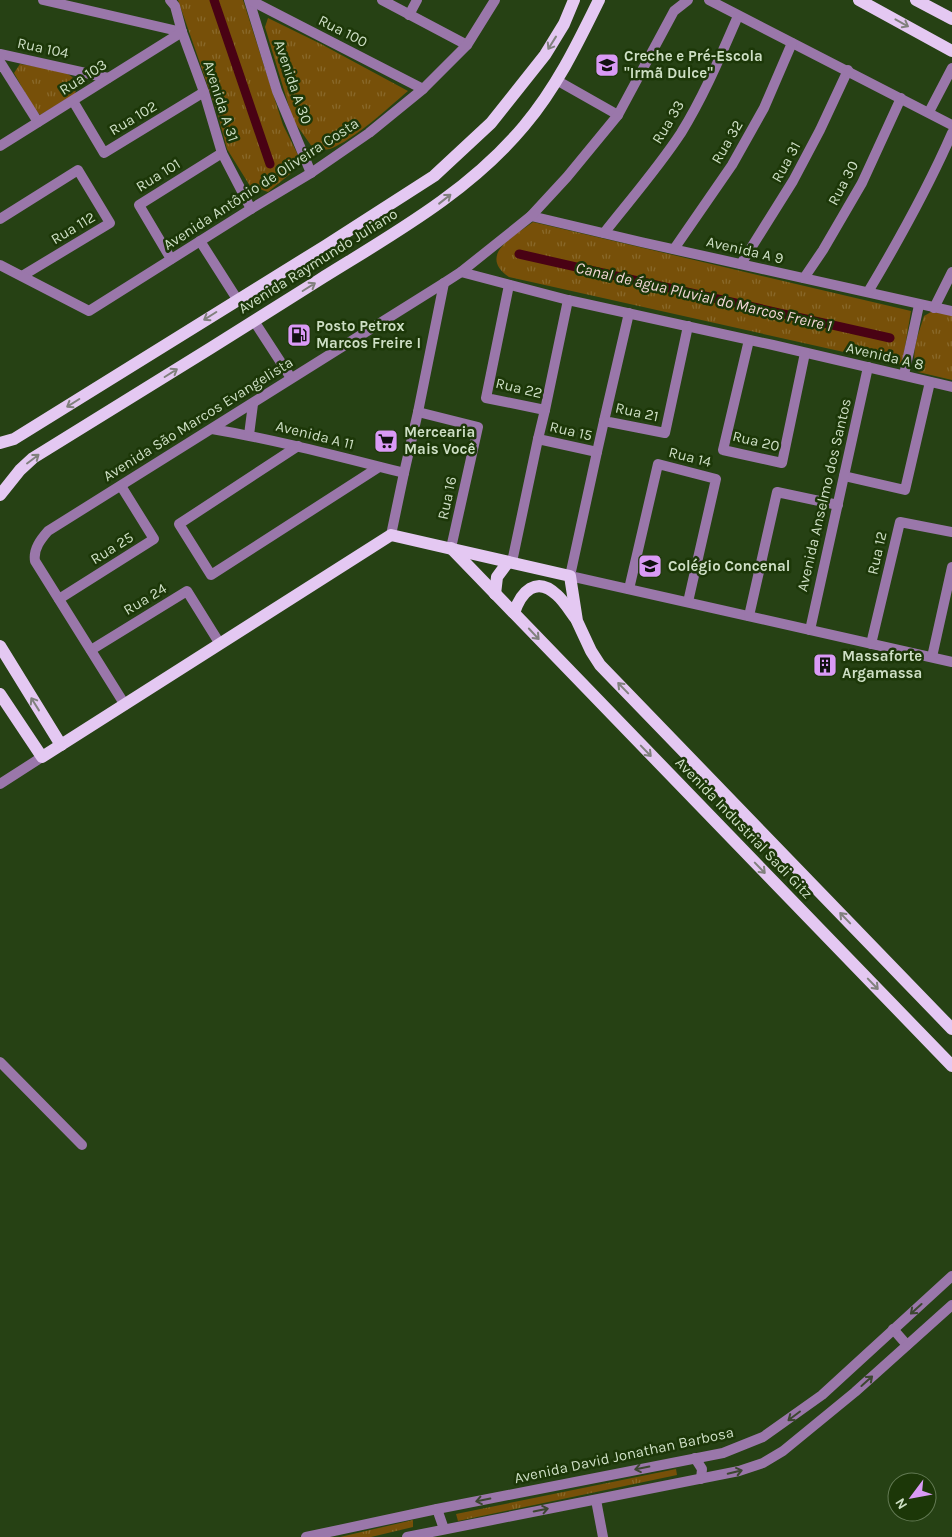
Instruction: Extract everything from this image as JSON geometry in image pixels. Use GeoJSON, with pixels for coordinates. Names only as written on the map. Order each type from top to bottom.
{"type":"FeatureCollection","features":[{"type":"Feature","properties":{"kind":"main road","name":"Avenida Raymundo Juliano"},"geometry":{"type":"LineString","coordinates":[[0,444],[14,439],[397,201],[434,176],[491,123],[545,55],[564,24],[574,0]]}},
{"type":"Feature","properties":{"kind":"main road","name":"Avenida Raymundo Juliano"},"geometry":{"type":"LineString","coordinates":[[0,495],[20,470],[33,458],[442,202],[491,161],[524,126],[558,81],[573,55],[599,0]]}},
{"type":"Feature","properties":{"kind":"main road"},"geometry":{"type":"LineString","coordinates":[[859,0],[952,51]]}},
{"type":"Feature","properties":{"kind":"main road"},"geometry":{"type":"LineString","coordinates":[[916,0],[952,19]]}},
{"type":"Feature","properties":{"kind":"main road"},"geometry":{"type":"LineString","coordinates":[[0,694],[42,757],[391,535],[570,576]]}},
{"type":"Feature","properties":{"kind":"main road","name":"Avenida Industrial Sadi Gitz"},"geometry":{"type":"LineString","coordinates":[[451,548],[952,1066]]}},
{"type":"Feature","properties":{"kind":"main road"},"geometry":{"type":"LineString","coordinates":[[496,594],[497,577],[510,562]]}},
{"type":"Feature","properties":{"kind":"main road","name":"Avenida Industrial Sadi Gitz"},"geometry":{"type":"LineString","coordinates":[[570,576],[577,621]]}},
{"type":"Feature","properties":{"kind":"main road","name":"Avenida Industrial Sadi Gitz"},"geometry":{"type":"LineString","coordinates":[[514,613],[518,602],[525,592],[536,587],[544,587],[557,595],[577,621],[600,665],[952,1029]]}},
{"type":"Feature","properties":{"kind":"main road"},"geometry":{"type":"LineString","coordinates":[[0,646],[61,745]]}},
{"type":"Feature","properties":{"kind":"street"},"geometry":{"type":"LineString","coordinates":[[42,0],[182,32]]}},
{"type":"Feature","properties":{"kind":"street","name":"Rua 100"},"geometry":{"type":"LineString","coordinates":[[250,0],[423,89]]}},
{"type":"Feature","properties":{"kind":"street","name":"Avenida A 30"},"geometry":{"type":"LineString","coordinates":[[250,0],[277,91],[311,173]]}},
{"type":"Feature","properties":{"kind":"street"},"geometry":{"type":"LineString","coordinates":[[382,0],[409,16],[467,45]]}},
{"type":"Feature","properties":{"kind":"street"},"geometry":{"type":"LineString","coordinates":[[409,16],[417,0]]}},
{"type":"Feature","properties":{"kind":"street","name":"Avenida Antônio de Oliveira Costa"},"geometry":{"type":"LineString","coordinates":[[22,276],[89,311],[311,173],[369,133],[423,89],[467,45],[496,0]]}},
{"type":"Feature","properties":{"kind":"street","name":"Avenida São Marcos Evangelista"},"geometry":{"type":"LineString","coordinates":[[125,705],[34,558],[35,550],[42,538],[48,531],[461,272],[531,216],[567,178],[618,115],[674,11],[688,0]]}},
{"type":"Feature","properties":{"kind":"street"},"geometry":{"type":"LineString","coordinates":[[709,0],[952,125]]}},
{"type":"Feature","properties":{"kind":"street","name":"Avenida A 31"},"geometry":{"type":"LineString","coordinates":[[175,2],[182,32],[204,92],[222,153],[251,209]]}},
{"type":"Feature","properties":{"kind":"street","name":"Rua 33"},"geometry":{"type":"LineString","coordinates":[[604,233],[656,169],[681,132],[714,72],[738,16]]}},
{"type":"Feature","properties":{"kind":"street","name":"Rua 103"},"geometry":{"type":"LineString","coordinates":[[0,146],[182,32]]}},
{"type":"Feature","properties":{"kind":"street","name":"Rua 32"},"geometry":{"type":"LineString","coordinates":[[674,249],[732,165],[764,108],[792,42]]}},
{"type":"Feature","properties":{"kind":"street","name":"Rua 104"},"geometry":{"type":"LineString","coordinates":[[0,54],[108,78]]}},
{"type":"Feature","properties":{"kind":"street"},"geometry":{"type":"LineString","coordinates":[[0,62],[38,122]]}},
{"type":"Feature","properties":{"kind":"street"},"geometry":{"type":"LineString","coordinates":[[929,112],[952,68]]}},
{"type":"Feature","properties":{"kind":"street","name":"Rua 31"},"geometry":{"type":"LineString","coordinates":[[741,264],[793,181],[820,130],[848,70]]}},
{"type":"Feature","properties":{"kind":"street"},"geometry":{"type":"LineString","coordinates":[[558,81],[618,115]]}},
{"type":"Feature","properties":{"kind":"street","name":"Rua 102"},"geometry":{"type":"LineString","coordinates":[[73,101],[104,153],[204,92]]}},
{"type":"Feature","properties":{"kind":"street","name":"Rua 30"},"geometry":{"type":"LineString","coordinates":[[804,278],[823,250],[862,183],[901,98]]}},
{"type":"Feature","properties":{"kind":"street"},"geometry":{"type":"LineString","coordinates":[[868,292],[902,236],[933,178],[952,133]]}},
{"type":"Feature","properties":{"kind":"street","name":"Rua 101"},"geometry":{"type":"LineString","coordinates":[[171,259],[139,205],[222,153]]}},
{"type":"Feature","properties":{"kind":"street","name":"Rua 112"},"geometry":{"type":"LineString","coordinates":[[0,219],[78,170],[110,223],[22,276]]}},
{"type":"Feature","properties":{"kind":"street","name":"Avenida A 9"},"geometry":{"type":"LineString","coordinates":[[531,216],[952,311]]}},
{"type":"Feature","properties":{"kind":"street"},"geometry":{"type":"LineString","coordinates":[[200,241],[237,299]]}},
{"type":"Feature","properties":{"kind":"street"},"geometry":{"type":"LineString","coordinates":[[0,265],[22,276]]}},
{"type":"Feature","properties":{"kind":"street","name":"Avenida A 8"},"geometry":{"type":"LineString","coordinates":[[461,272],[568,300],[952,387]]}},
{"type":"Feature","properties":{"kind":"street"},"geometry":{"type":"LineString","coordinates":[[934,308],[952,272]]}},
{"type":"Feature","properties":{"kind":"street"},"geometry":{"type":"LineString","coordinates":[[391,535],[444,283]]}},
{"type":"Feature","properties":{"kind":"street","name":"Rua 22"},"geometry":{"type":"LineString","coordinates":[[509,285],[486,398],[545,410],[568,300]]}},
{"type":"Feature","properties":{"kind":"street"},"geometry":{"type":"LineString","coordinates":[[904,375],[919,305]]}},
{"type":"Feature","properties":{"kind":"street","name":"Rua 21"},"geometry":{"type":"LineString","coordinates":[[629,313],[604,420],[665,433],[688,326]]}},
{"type":"Feature","properties":{"kind":"street"},"geometry":{"type":"LineString","coordinates":[[254,321],[291,378]]}},
{"type":"Feature","properties":{"kind":"street","name":"Rua 20"},"geometry":{"type":"LineString","coordinates":[[748,340],[723,450],[782,463],[805,353]]}},
{"type":"Feature","properties":{"kind":"street","name":"Avenida Anselmo dos Santos"},"geometry":{"type":"LineString","coordinates":[[810,630],[868,367]]}},
{"type":"Feature","properties":{"kind":"street"},"geometry":{"type":"LineString","coordinates":[[844,476],[905,490],[930,382]]}},
{"type":"Feature","properties":{"kind":"street"},"geometry":{"type":"LineString","coordinates":[[249,435],[253,404]]}},
{"type":"Feature","properties":{"kind":"street"},"geometry":{"type":"LineString","coordinates":[[538,439],[545,410]]}},
{"type":"Feature","properties":{"kind":"street","name":"Rua 16"},"geometry":{"type":"LineString","coordinates":[[418,412],[478,426],[451,548]]}},
{"type":"Feature","properties":{"kind":"street"},"geometry":{"type":"LineString","coordinates":[[597,452],[604,420]]}},
{"type":"Feature","properties":{"kind":"street","name":"Avenida A 11"},"geometry":{"type":"LineString","coordinates":[[212,429],[298,446],[404,473]]}},
{"type":"Feature","properties":{"kind":"street","name":"Rua 15"},"geometry":{"type":"LineString","coordinates":[[510,562],[538,439],[597,452],[570,576]]}},
{"type":"Feature","properties":{"kind":"street"},"geometry":{"type":"LineString","coordinates":[[298,446],[179,524],[211,575],[379,467]]}},
{"type":"Feature","properties":{"kind":"street","name":"Rua 14"},"geometry":{"type":"LineString","coordinates":[[629,589],[658,464],[716,479],[688,602]]}},
{"type":"Feature","properties":{"kind":"street","name":"Rua 25"},"geometry":{"type":"LineString","coordinates":[[59,599],[154,539],[121,486]]}},
{"type":"Feature","properties":{"kind":"street"},"geometry":{"type":"LineString","coordinates":[[749,616],[777,492],[838,506]]}},
{"type":"Feature","properties":{"kind":"street","name":"Rua 12"},"geometry":{"type":"LineString","coordinates":[[871,644],[900,522],[952,532]]}},
{"type":"Feature","properties":{"kind":"street"},"geometry":{"type":"LineString","coordinates":[[932,657],[952,567]]}},
{"type":"Feature","properties":{"kind":"street"},"geometry":{"type":"LineString","coordinates":[[570,576],[952,662]]}},
{"type":"Feature","properties":{"kind":"street","name":"Rua 24"},"geometry":{"type":"LineString","coordinates":[[91,650],[187,591],[220,644]]}},
{"type":"Feature","properties":{"kind":"street"},"geometry":{"type":"LineString","coordinates":[[0,784],[42,757]]}},
{"type":"Feature","properties":{"kind":"street"},"geometry":{"type":"LineString","coordinates":[[0,1062],[82,1145]]}},
{"type":"Feature","properties":{"kind":"street","name":"Avenida David Jonathan Barbosa"},"geometry":{"type":"LineString","coordinates":[[306,1537],[437,1509],[723,1453],[763,1437],[822,1395],[952,1276]]}},
{"type":"Feature","properties":{"kind":"street"},"geometry":{"type":"LineString","coordinates":[[407,1537],[739,1472],[763,1463],[783,1451],[849,1397],[952,1305]]}},
{"type":"Feature","properties":{"kind":"street"},"geometry":{"type":"LineString","coordinates":[[893,1329],[907,1345]]}},
{"type":"Feature","properties":{"kind":"street"},"geometry":{"type":"LineString","coordinates":[[695,1458],[702,1469],[701,1479]]}},
{"type":"Feature","properties":{"kind":"street"},"geometry":{"type":"LineString","coordinates":[[596,1500],[603,1537]]}},
{"type":"Feature","properties":{"kind":"street"},"geometry":{"type":"LineString","coordinates":[[437,1509],[444,1529]]}},
{"type":"Feature","properties":{"kind":"green space"},"geometry":{"type":"Polygon","coordinates":[[[178,0],[243,0],[283,125],[298,155],[295,170],[268,192],[250,186],[227,149],[218,115],[178,0]]]}},
{"type":"Feature","properties":{"kind":"green space"},"geometry":{"type":"Polygon","coordinates":[[[268,18],[408,91],[371,123],[350,138],[330,149],[315,151],[293,120],[265,27],[268,18]]]}},
{"type":"Feature","properties":{"kind":"green space"},"geometry":{"type":"Polygon","coordinates":[[[20,64],[55,70],[71,76],[75,82],[75,94],[40,115],[33,107],[14,73],[20,64]]]}},
{"type":"Feature","properties":{"kind":"green space"},"geometry":{"type":"Polygon","coordinates":[[[533,222],[911,311],[902,365],[509,277],[500,269],[497,261],[498,254],[502,246],[533,222]]]}},
{"type":"Feature","properties":{"kind":"green space"},"geometry":{"type":"Polygon","coordinates":[[[931,312],[952,315],[952,380],[918,372],[915,365],[915,351],[924,316],[931,312]]]}},
{"type":"Feature","properties":{"kind":"green space"},"geometry":{"type":"Polygon","coordinates":[[[676,1469],[677,1475],[458,1521],[456,1514],[676,1469]]]}},
{"type":"Feature","properties":{"kind":"green space"},"geometry":{"type":"Polygon","coordinates":[[[413,1520],[413,1527],[371,1537],[340,1537],[413,1520]]]}},
{"type":"Feature","properties":{"kind":"waterway"},"geometry":{"type":"LineString","coordinates":[[214,0],[270,164]]}},
{"type":"Feature","properties":{"kind":"waterway","name":"Canal de água Pluvial do Marcos Freire 1"},"geometry":{"type":"LineString","coordinates":[[519,254],[890,338]]}},
{"type":"Feature","properties":{"kind":"place","name":"Creche e Pré-Escola \"Irmã Dulce\""},"geometry":{"type":"Point","coordinates":[607,65]}},
{"type":"Feature","properties":{"kind":"place","name":"Posto Petrox Marcos Freire I"},"geometry":{"type":"Point","coordinates":[299,335]}},
{"type":"Feature","properties":{"kind":"place","name":"Mercearia Mais Você"},"geometry":{"type":"Point","coordinates":[386,441]}},
{"type":"Feature","properties":{"kind":"place","name":"Colégio Concenal"},"geometry":{"type":"Point","coordinates":[650,566]}},
{"type":"Feature","properties":{"kind":"place","name":"Massaforte Argamassa"},"geometry":{"type":"Point","coordinates":[825,665]}}]}
